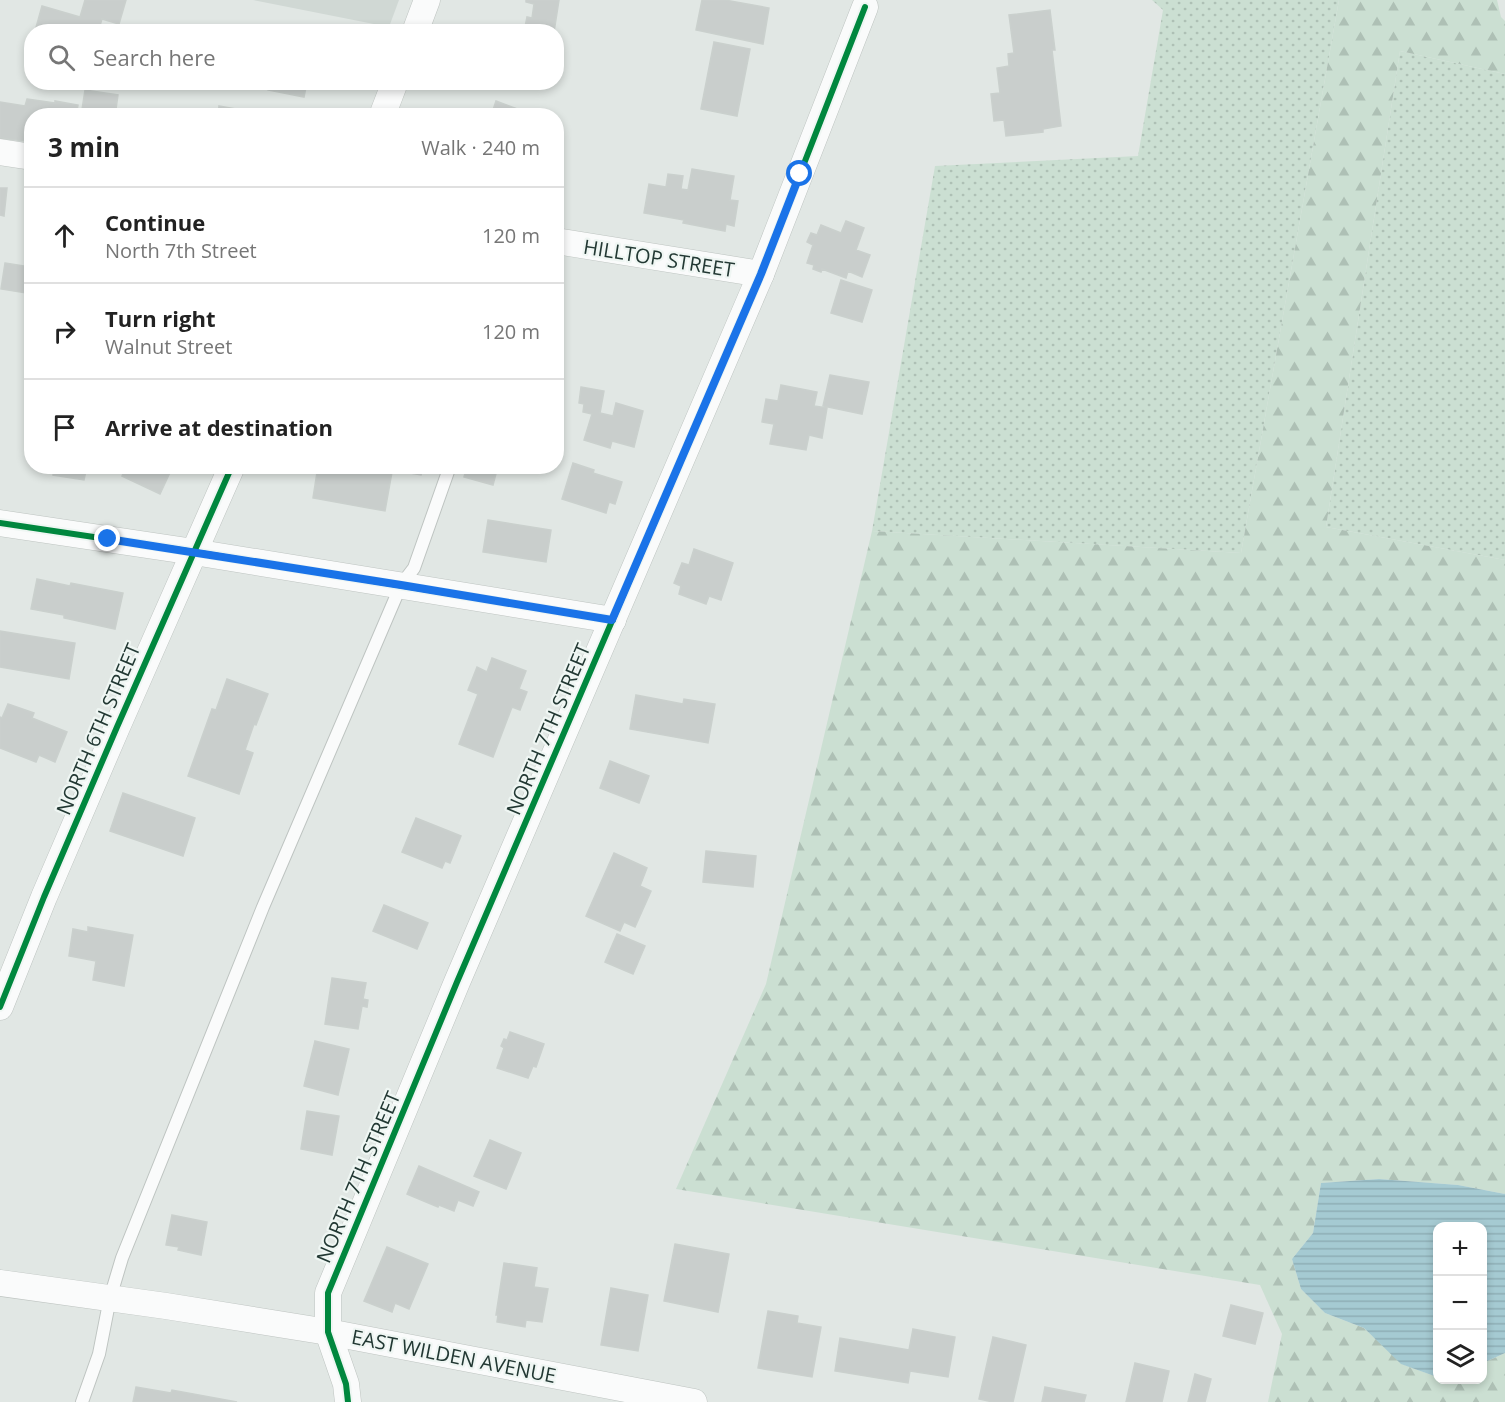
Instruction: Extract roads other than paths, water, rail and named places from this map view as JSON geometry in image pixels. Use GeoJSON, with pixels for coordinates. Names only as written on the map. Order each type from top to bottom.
{"type":"FeatureCollection","features":[{"type":"Feature","properties":{"kind":"street"},"geometry":{"type":"LineString","coordinates":[[418,24],[427,0]]}},
{"type":"Feature","properties":{"kind":"street","name":"NORTH 7TH STREET"},"geometry":{"type":"LineString","coordinates":[[348,1402],[346,1384],[328,1332],[328,1293],[458,982],[761,274],[865,7]]}},
{"type":"Feature","properties":{"kind":"street"},"geometry":{"type":"LineString","coordinates":[[385,108],[392,90]]}},
{"type":"Feature","properties":{"kind":"street"},"geometry":{"type":"LineString","coordinates":[[0,152],[24,156]]}},
{"type":"Feature","properties":{"kind":"street","name":"HILLTOP STREET"},"geometry":{"type":"LineString","coordinates":[[564,242],[761,274]]}},
{"type":"Feature","properties":{"kind":"street","name":"NORTH 6TH STREET"},"geometry":{"type":"LineString","coordinates":[[0,1007],[48,887],[228,474]]}},
{"type":"Feature","properties":{"kind":"street"},"geometry":{"type":"LineString","coordinates":[[0,523],[612,620]]}},
{"type":"Feature","properties":{"kind":"street","name":"EAST WILDEN AVENUE"},"geometry":{"type":"LineString","coordinates":[[0,1283],[328,1332],[694,1402]]}},
{"type":"Feature","properties":{"kind":"lane"},"geometry":{"type":"LineString","coordinates":[[82,1402],[99,1354],[110,1298],[122,1258],[263,907],[401,585],[414,568],[447,474]]}},
{"type":"Feature","properties":{"kind":"water"},"geometry":{"type":"Polygon","coordinates":[[[1379,1179],[1458,1185],[1505,1194],[1505,1353],[1487,1361],[1487,1222],[1433,1222],[1433,1376],[1401,1364],[1364,1328],[1325,1313],[1301,1289],[1292,1259],[1313,1233],[1321,1183],[1379,1179]]]}}]}
